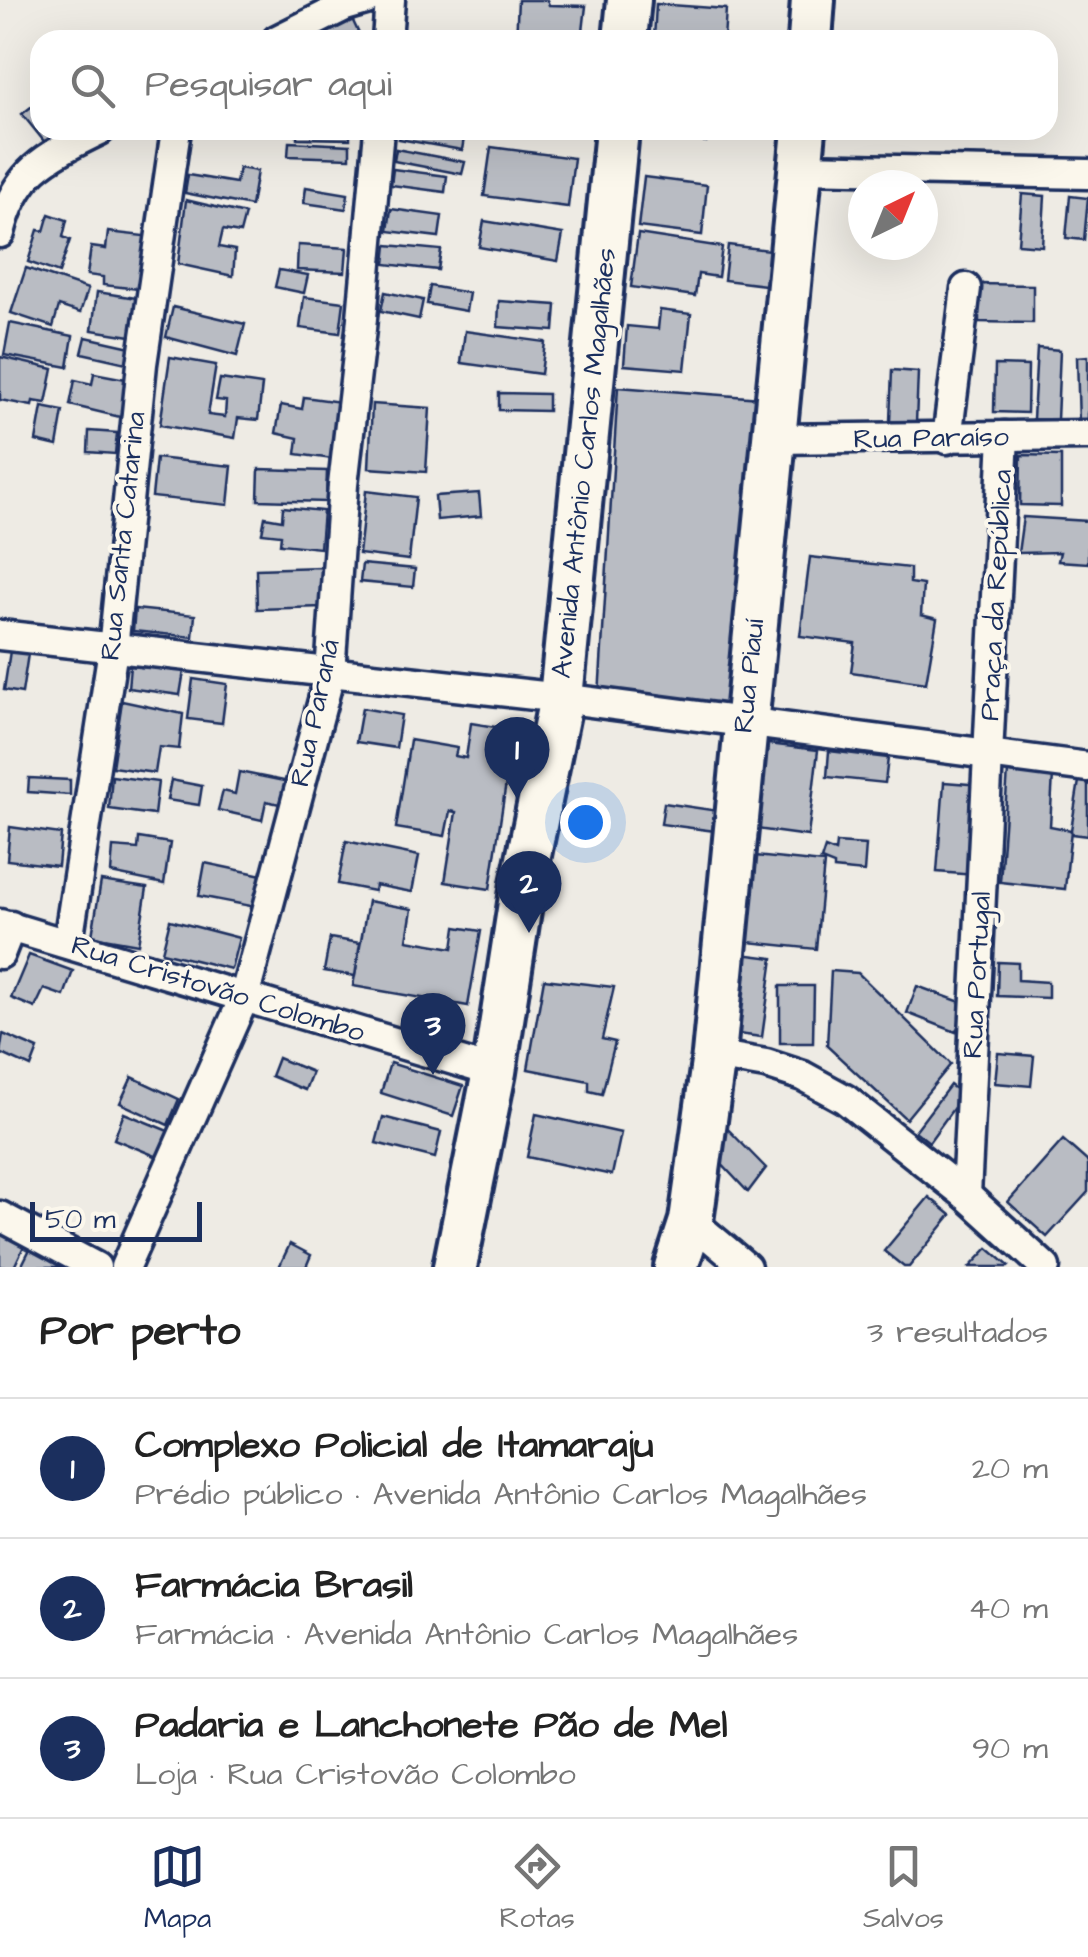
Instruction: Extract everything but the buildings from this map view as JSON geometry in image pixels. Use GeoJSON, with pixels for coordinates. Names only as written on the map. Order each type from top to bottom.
{"type":"FeatureCollection","features":[{"type":"Feature","properties":{"kind":"main road"},"geometry":{"type":"LineString","coordinates":[[626,30],[628,0]]}},
{"type":"Feature","properties":{"kind":"main road"},"geometry":{"type":"LineString","coordinates":[[810,30],[812,0]]}},
{"type":"Feature","properties":{"kind":"main road","name":"Avenida Antônio Carlos Magalhães"},"geometry":{"type":"LineString","coordinates":[[455,1267],[561,698],[616,140]]}},
{"type":"Feature","properties":{"kind":"main road","name":"Rua Piauí"},"geometry":{"type":"LineString","coordinates":[[676,1267],[691,1221],[714,1055],[803,149]]}},
{"type":"Feature","properties":{"kind":"street"},"geometry":{"type":"LineString","coordinates":[[297,30],[366,0]]}},
{"type":"Feature","properties":{"kind":"street"},"geometry":{"type":"LineString","coordinates":[[387,30],[390,0]]}},
{"type":"Feature","properties":{"kind":"street"},"geometry":{"type":"LineString","coordinates":[[0,233],[14,191],[29,172],[51,154],[80,140]]}},
{"type":"Feature","properties":{"kind":"street","name":"Rua Santa Catarina"},"geometry":{"type":"LineString","coordinates":[[68,942],[113,649],[142,364],[175,140]]}},
{"type":"Feature","properties":{"kind":"street","name":"Rua Paraná"},"geometry":{"type":"LineString","coordinates":[[125,1267],[244,998],[330,674],[343,485],[378,140]]}},
{"type":"Feature","properties":{"kind":"street"},"geometry":{"type":"LineString","coordinates":[[803,149],[1088,174]]}},
{"type":"Feature","properties":{"kind":"street"},"geometry":{"type":"LineString","coordinates":[[947,439],[966,288]]}},
{"type":"Feature","properties":{"kind":"street","name":"Rua Paraíso"},"geometry":{"type":"LineString","coordinates":[[774,439],[1088,435]]}},
{"type":"Feature","properties":{"kind":"street","name":"Praça da República"},"geometry":{"type":"LineString","coordinates":[[988,754],[1004,436]]}},
{"type":"Feature","properties":{"kind":"street"},"geometry":{"type":"LineString","coordinates":[[0,635],[561,698],[1088,767]]}},
{"type":"Feature","properties":{"kind":"street","name":"Rua Portugal"},"geometry":{"type":"LineString","coordinates":[[966,1195],[988,754]]}},
{"type":"Feature","properties":{"kind":"street"},"geometry":{"type":"LineString","coordinates":[[0,954],[5,925]]}},
{"type":"Feature","properties":{"kind":"street","name":"Rua Cristovão Colombo"},"geometry":{"type":"LineString","coordinates":[[5,925],[494,1072]]}},
{"type":"Feature","properties":{"kind":"street"},"geometry":{"type":"LineString","coordinates":[[714,1055],[766,1064],[803,1076],[831,1091],[966,1195],[1044,1267]]}},
{"type":"Feature","properties":{"kind":"street"},"geometry":{"type":"LineString","coordinates":[[0,1216],[96,1267]]}},
{"type":"Feature","properties":{"kind":"street"},"geometry":{"type":"LineString","coordinates":[[691,1221],[746,1267]]}},
{"type":"Feature","properties":{"kind":"place","name":"Complexo Policial de Itamaraju"},"geometry":{"type":"Point","coordinates":[517,799]}},
{"type":"Feature","properties":{"kind":"place","name":"Farmácia Brasil"},"geometry":{"type":"Point","coordinates":[529,933]}},
{"type":"Feature","properties":{"kind":"place","name":"Padaria e Lanchonete Pão de Mel"},"geometry":{"type":"Point","coordinates":[433,1075]}}]}
